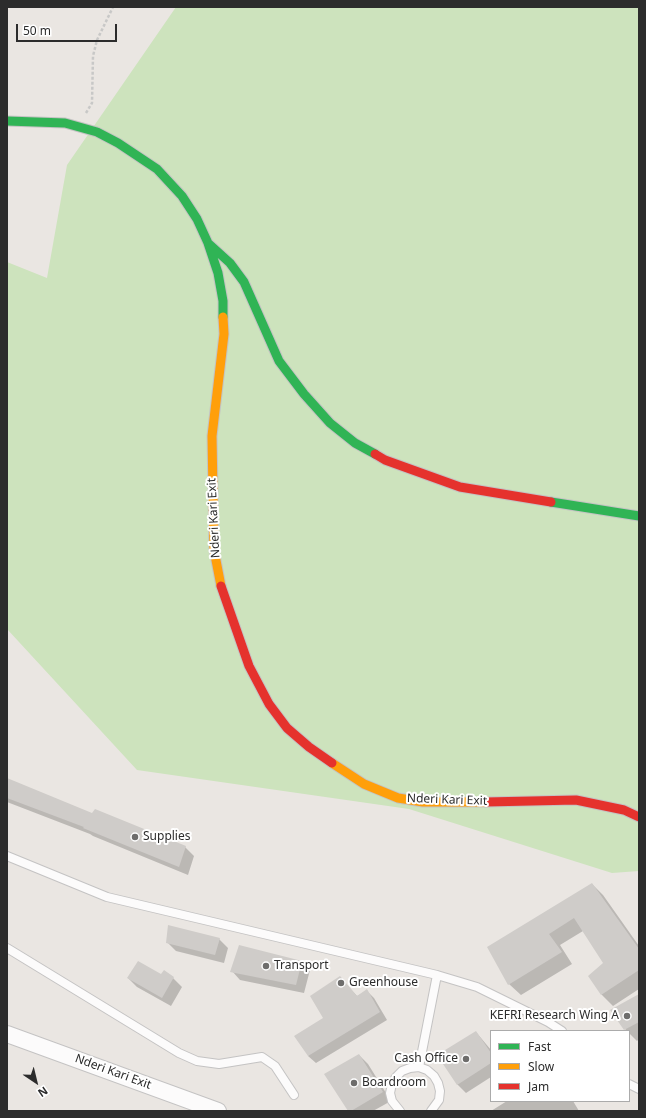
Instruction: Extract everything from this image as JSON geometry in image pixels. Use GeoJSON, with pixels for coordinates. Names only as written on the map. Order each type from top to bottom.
{"type":"FeatureCollection","features":[{"type":"Feature","properties":{"kind":"street","name":"Nderi Kari Exit"},"geometry":{"type":"LineString","coordinates":[[7,121],[65,124],[97,132],[118,143],[157,169],[169,181],[182,196],[208,243],[218,273],[223,301],[224,327],[212,436],[211,492],[214,550],[223,594],[252,672],[269,704],[287,728],[319,754],[364,784],[398,798],[423,802],[576,800],[624,810],[639,817]]}},
{"type":"Feature","properties":{"kind":"street"},"geometry":{"type":"LineString","coordinates":[[208,243],[230,263],[244,282],[267,337],[279,361],[304,394],[330,423],[355,443],[385,460],[460,487],[639,516]]}},
{"type":"Feature","properties":{"kind":"street","name":"Nderi Kari Exit"},"geometry":{"type":"LineString","coordinates":[[7,1034],[218,1111]]}},
{"type":"Feature","properties":{"kind":"street"},"geometry":{"type":"LineString","coordinates":[[173,1094],[196,1111]]}},
{"type":"Feature","properties":{"kind":"lane"},"geometry":{"type":"LineString","coordinates":[[7,856],[107,896],[437,975],[477,987],[548,1022],[560,1030]]}},
{"type":"Feature","properties":{"kind":"lane"},"geometry":{"type":"LineString","coordinates":[[7,948],[165,1045],[197,1061],[218,1064],[262,1057],[276,1066],[294,1095]]}},
{"type":"Feature","properties":{"kind":"lane"},"geometry":{"type":"LineString","coordinates":[[419,1067],[437,975]]}},
{"type":"Feature","properties":{"kind":"lane"},"geometry":{"type":"LineString","coordinates":[[400,1111],[392,1101],[390,1093],[392,1084],[402,1071],[419,1067],[427,1070],[434,1076],[438,1083],[440,1092],[439,1100],[431,1111]]}},
{"type":"Feature","properties":{"kind":"lane"},"geometry":{"type":"LineString","coordinates":[[630,1084],[639,1089]]}},
{"type":"Feature","properties":{"kind":"path"},"geometry":{"type":"LineString","coordinates":[[85,114],[92,103],[93,56],[97,40],[113,7]]}},
{"type":"Feature","properties":{"kind":"green space"},"geometry":{"type":"Polygon","coordinates":[[[176,7],[639,7],[639,871],[612,873],[409,809],[137,770],[7,629],[7,262],[47,278],[67,165],[176,7]]]}},
{"type":"Feature","properties":{"kind":"building"},"geometry":{"type":"Polygon","coordinates":[[[7,778],[92,813],[95,809],[186,846],[179,867],[83,828],[84,827],[7,798],[7,778]]]}},
{"type":"Feature","properties":{"kind":"building"},"geometry":{"type":"Polygon","coordinates":[[[592,883],[639,949],[639,970],[601,995],[588,976],[603,963],[574,918],[549,934],[562,952],[508,985],[487,947],[592,883]]]}},
{"type":"Feature","properties":{"kind":"building"},"geometry":{"type":"Polygon","coordinates":[[[168,925],[220,938],[215,955],[166,943],[168,925]]]}},
{"type":"Feature","properties":{"kind":"building","name":"Transport"},"geometry":{"type":"Polygon","coordinates":[[[239,945],[302,961],[296,985],[230,972],[239,945]]]}},
{"type":"Feature","properties":{"kind":"building"},"geometry":{"type":"Polygon","coordinates":[[[138,961],[161,974],[164,970],[174,977],[162,998],[127,978],[138,961]]]}},
{"type":"Feature","properties":{"kind":"building"},"geometry":{"type":"Polygon","coordinates":[[[340,976],[357,996],[367,989],[380,1012],[308,1056],[294,1036],[323,1018],[310,996],[340,976]]]}},
{"type":"Feature","properties":{"kind":"building","name":"KEFRI Research Wing A"},"geometry":{"type":"Polygon","coordinates":[[[639,994],[639,1022],[624,1030],[610,1010],[639,994]]]}},
{"type":"Feature","properties":{"kind":"building","name":"Cash Office"},"geometry":{"type":"Polygon","coordinates":[[[476,1031],[490,1052],[490,1064],[457,1085],[437,1055],[476,1031]]]}},
{"type":"Feature","properties":{"kind":"building","name":"Boardroom"},"geometry":{"type":"Polygon","coordinates":[[[359,1054],[383,1092],[351,1111],[348,1111],[324,1074],[359,1054]]]}},
{"type":"Feature","properties":{"kind":"traffic: fast"},"geometry":{"type":"LineString","coordinates":[[7,121],[65,123],[97,132],[118,143],[157,169],[182,196],[197,219],[208,243],[218,273],[223,301],[223,317]]}},
{"type":"Feature","properties":{"kind":"traffic: fast"},"geometry":{"type":"LineString","coordinates":[[209,244],[230,263],[244,282],[279,361],[304,394],[330,423],[355,443],[375,454]]}},
{"type":"Feature","properties":{"kind":"traffic: fast"},"geometry":{"type":"LineString","coordinates":[[551,502],[639,516]]}},
{"type":"Feature","properties":{"kind":"traffic: slow"},"geometry":{"type":"LineString","coordinates":[[221,586],[214,550],[212,436],[224,334],[223,317]]}},
{"type":"Feature","properties":{"kind":"traffic: slow"},"geometry":{"type":"LineString","coordinates":[[332,763],[364,784],[398,798],[423,802],[486,802]]}},
{"type":"Feature","properties":{"kind":"traffic: jam"},"geometry":{"type":"LineString","coordinates":[[375,454],[385,460],[460,487],[551,502]]}},
{"type":"Feature","properties":{"kind":"traffic: jam"},"geometry":{"type":"LineString","coordinates":[[221,586],[249,666],[269,704],[287,728],[309,747],[332,763]]}},
{"type":"Feature","properties":{"kind":"traffic: jam"},"geometry":{"type":"LineString","coordinates":[[486,802],[576,800],[624,810],[639,817]]}},
{"type":"Feature","properties":{"kind":"place","name":"Supplies"},"geometry":{"type":"Point","coordinates":[135,837]}},
{"type":"Feature","properties":{"kind":"place","name":"Transport"},"geometry":{"type":"Point","coordinates":[266,966]}},
{"type":"Feature","properties":{"kind":"place","name":"Greenhouse"},"geometry":{"type":"Point","coordinates":[341,983]}},
{"type":"Feature","properties":{"kind":"place","name":"KEFRI Research Wing A"},"geometry":{"type":"Point","coordinates":[627,1016]}},
{"type":"Feature","properties":{"kind":"place","name":"Cash Office"},"geometry":{"type":"Point","coordinates":[466,1059]}},
{"type":"Feature","properties":{"kind":"place","name":"Boardroom"},"geometry":{"type":"Point","coordinates":[354,1083]}}]}
